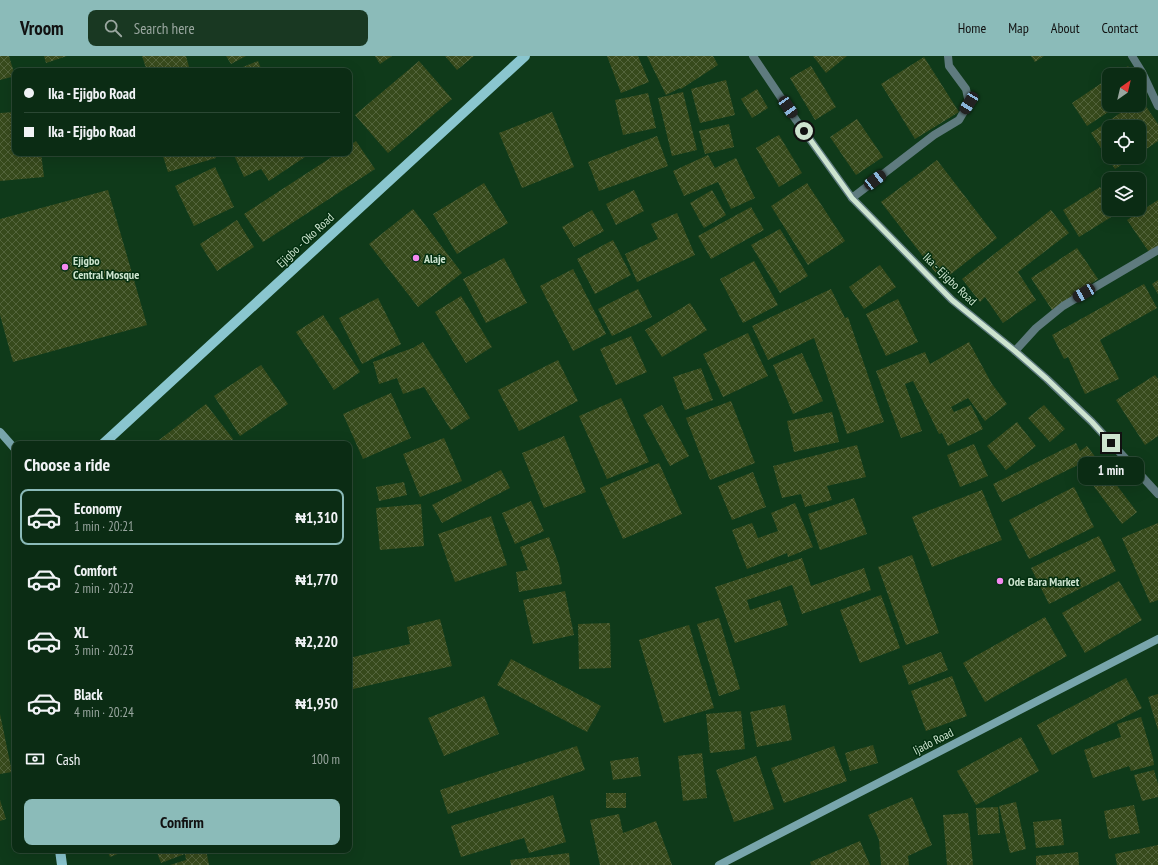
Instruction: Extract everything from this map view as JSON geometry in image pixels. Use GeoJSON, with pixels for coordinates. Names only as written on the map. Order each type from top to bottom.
{"type":"FeatureCollection","features":[{"type":"Feature","properties":{"kind":"main road","name":"Ejigbo - Oko Road"},"geometry":{"type":"LineString","coordinates":[[106,441],[525,56]]}},
{"type":"Feature","properties":{"kind":"main road"},"geometry":{"type":"LineString","coordinates":[[60,853],[62,865]]}},
{"type":"Feature","properties":{"kind":"street","name":"Ika - Ejigbo Road"},"geometry":{"type":"LineString","coordinates":[[753,56],[796,120],[852,198],[952,300],[1015,351],[1092,422],[1158,494]]}},
{"type":"Feature","properties":{"kind":"street"},"geometry":{"type":"LineString","coordinates":[[852,198],[934,135],[959,120],[969,103],[966,89],[949,66],[948,56]]}},
{"type":"Feature","properties":{"kind":"street"},"geometry":{"type":"LineString","coordinates":[[1132,56],[1142,72],[1158,106]]}},
{"type":"Feature","properties":{"kind":"street"},"geometry":{"type":"LineString","coordinates":[[1015,351],[1036,328],[1063,306],[1158,250]]}},
{"type":"Feature","properties":{"kind":"street"},"geometry":{"type":"LineString","coordinates":[[0,432],[12,446]]}},
{"type":"Feature","properties":{"kind":"street","name":"Ijado Road"},"geometry":{"type":"LineString","coordinates":[[719,865],[1158,639]]}},
{"type":"Feature","properties":{"kind":"building"},"geometry":{"type":"Polygon","coordinates":[[[0,56],[9,56],[13,68],[12,77],[0,80],[0,56]]]}},
{"type":"Feature","properties":{"kind":"building"},"geometry":{"type":"Polygon","coordinates":[[[44,56],[67,56],[46,63],[44,56]]]}},
{"type":"Feature","properties":{"kind":"building"},"geometry":{"type":"Polygon","coordinates":[[[142,56],[186,56],[189,67],[186,68],[146,68],[142,56]]]}},
{"type":"Feature","properties":{"kind":"building"},"geometry":{"type":"Polygon","coordinates":[[[226,56],[246,56],[231,64],[226,56]]]}},
{"type":"Feature","properties":{"kind":"building"},"geometry":{"type":"Polygon","coordinates":[[[375,56],[392,56],[380,64],[375,56]]]}},
{"type":"Feature","properties":{"kind":"building"},"geometry":{"type":"Polygon","coordinates":[[[445,56],[474,56],[457,70],[445,56]]]}},
{"type":"Feature","properties":{"kind":"building"},"geometry":{"type":"Polygon","coordinates":[[[607,56],[638,56],[649,82],[621,93],[607,56]]]}},
{"type":"Feature","properties":{"kind":"building"},"geometry":{"type":"Polygon","coordinates":[[[647,56],[713,56],[718,65],[681,89],[680,88],[666,95],[647,56]]]}},
{"type":"Feature","properties":{"kind":"building"},"geometry":{"type":"Polygon","coordinates":[[[813,56],[847,56],[826,73],[813,56]]]}},
{"type":"Feature","properties":{"kind":"building"},"geometry":{"type":"Polygon","coordinates":[[[1031,56],[1044,56],[1035,62],[1031,56]]]}},
{"type":"Feature","properties":{"kind":"building"},"geometry":{"type":"Polygon","coordinates":[[[924,57],[959,112],[915,139],[881,84],[924,57]]]}},
{"type":"Feature","properties":{"kind":"building"},"geometry":{"type":"Polygon","coordinates":[[[258,61],[261,68],[240,68],[258,61]]]}},
{"type":"Feature","properties":{"kind":"building"},"geometry":{"type":"Polygon","coordinates":[[[419,61],[452,99],[388,153],[355,115],[419,61]]]}},
{"type":"Feature","properties":{"kind":"building"},"geometry":{"type":"Polygon","coordinates":[[[811,66],[836,107],[815,120],[790,78],[811,66]]]}},
{"type":"Feature","properties":{"kind":"building"},"geometry":{"type":"Polygon","coordinates":[[[726,80],[735,115],[700,123],[691,89],[726,80]]]}},
{"type":"Feature","properties":{"kind":"building"},"geometry":{"type":"Polygon","coordinates":[[[1102,83],[1102,112],[1108,112],[1087,126],[1072,103],[1102,83]]]}},
{"type":"Feature","properties":{"kind":"building"},"geometry":{"type":"Polygon","coordinates":[[[757,89],[768,108],[752,118],[741,99],[757,89]]]}},
{"type":"Feature","properties":{"kind":"building"},"geometry":{"type":"Polygon","coordinates":[[[683,92],[697,150],[672,156],[658,98],[683,92]]]}},
{"type":"Feature","properties":{"kind":"building"},"geometry":{"type":"Polygon","coordinates":[[[648,93],[656,128],[623,135],[615,100],[648,93]]]}},
{"type":"Feature","properties":{"kind":"building"},"geometry":{"type":"Polygon","coordinates":[[[1146,106],[1158,124],[1158,141],[1146,149],[1146,120],[1110,120],[1122,112],[1146,112],[1146,106]]]}},
{"type":"Feature","properties":{"kind":"building"},"geometry":{"type":"Polygon","coordinates":[[[12,112],[12,156],[41,156],[44,177],[0,181],[0,113],[12,112]]]}},
{"type":"Feature","properties":{"kind":"building"},"geometry":{"type":"Polygon","coordinates":[[[552,112],[574,167],[522,188],[499,133],[552,112]]]}},
{"type":"Feature","properties":{"kind":"building"},"geometry":{"type":"Polygon","coordinates":[[[857,119],[883,157],[856,175],[830,137],[857,119]]]}},
{"type":"Feature","properties":{"kind":"building"},"geometry":{"type":"Polygon","coordinates":[[[729,124],[734,147],[705,154],[699,131],[729,124]]]}},
{"type":"Feature","properties":{"kind":"building"},"geometry":{"type":"Polygon","coordinates":[[[1102,125],[1102,150],[1091,133],[1102,125]]]}},
{"type":"Feature","properties":{"kind":"building"},"geometry":{"type":"Polygon","coordinates":[[[779,135],[802,173],[779,187],[756,148],[779,135]]]}},
{"type":"Feature","properties":{"kind":"building"},"geometry":{"type":"Polygon","coordinates":[[[657,136],[668,166],[599,191],[588,162],[657,136]]]}},
{"type":"Feature","properties":{"kind":"building"},"geometry":{"type":"Polygon","coordinates":[[[356,141],[375,169],[263,242],[244,214],[333,156],[352,156],[352,144],[356,141]]]}},
{"type":"Feature","properties":{"kind":"building"},"geometry":{"type":"Polygon","coordinates":[[[708,155],[715,168],[736,158],[755,198],[731,209],[718,182],[684,196],[673,171],[708,155]]]}},
{"type":"Feature","properties":{"kind":"building"},"geometry":{"type":"Polygon","coordinates":[[[163,156],[215,156],[216,158],[168,172],[163,156]]]}},
{"type":"Feature","properties":{"kind":"building"},"geometry":{"type":"Polygon","coordinates":[[[234,156],[306,156],[269,181],[261,169],[244,177],[234,156]]]}},
{"type":"Feature","properties":{"kind":"building"},"geometry":{"type":"Polygon","coordinates":[[[937,160],[997,238],[942,281],[881,202],[937,160]]]}},
{"type":"Feature","properties":{"kind":"building"},"geometry":{"type":"Polygon","coordinates":[[[1112,164],[1123,164],[1115,169],[1112,164]]]}},
{"type":"Feature","properties":{"kind":"building"},"geometry":{"type":"Polygon","coordinates":[[[215,167],[234,207],[194,226],[175,186],[215,167]]]}},
{"type":"Feature","properties":{"kind":"building"},"geometry":{"type":"Polygon","coordinates":[[[484,183],[508,223],[457,254],[433,214],[484,183]]]}},
{"type":"Feature","properties":{"kind":"building"},"geometry":{"type":"Polygon","coordinates":[[[807,183],[845,241],[808,265],[771,206],[807,183]]]}},
{"type":"Feature","properties":{"kind":"building"},"geometry":{"type":"Polygon","coordinates":[[[1100,187],[1102,190],[1102,216],[1113,216],[1079,237],[1063,210],[1100,187]]]}},
{"type":"Feature","properties":{"kind":"building","name":"Ejigbo Central Mosque"},"geometry":{"type":"Polygon","coordinates":[[[108,190],[147,325],[13,362],[0,315],[0,219],[108,190]]]}},
{"type":"Feature","properties":{"kind":"building"},"geometry":{"type":"Polygon","coordinates":[[[634,190],[644,211],[616,225],[606,204],[634,190]]]}},
{"type":"Feature","properties":{"kind":"building"},"geometry":{"type":"Polygon","coordinates":[[[712,190],[726,215],[704,228],[690,203],[712,190]]]}},
{"type":"Feature","properties":{"kind":"building"},"geometry":{"type":"Polygon","coordinates":[[[1158,200],[1158,246],[1149,252],[1127,220],[1133,216],[1146,216],[1146,208],[1158,200]]]}},
{"type":"Feature","properties":{"kind":"building"},"geometry":{"type":"Polygon","coordinates":[[[751,207],[764,230],[711,259],[698,236],[751,207]]]}},
{"type":"Feature","properties":{"kind":"building","name":"Alaje"},"geometry":{"type":"Polygon","coordinates":[[[413,209],[462,273],[418,307],[369,244],[413,209]]]}},
{"type":"Feature","properties":{"kind":"building"},"geometry":{"type":"Polygon","coordinates":[[[592,210],[604,231],[574,247],[562,227],[592,210]]]}},
{"type":"Feature","properties":{"kind":"building"},"geometry":{"type":"Polygon","coordinates":[[[1051,210],[1069,233],[1018,272],[1036,300],[1003,323],[985,297],[980,302],[962,279],[1051,210]]]}},
{"type":"Feature","properties":{"kind":"building"},"geometry":{"type":"Polygon","coordinates":[[[677,213],[695,255],[637,282],[625,254],[658,239],[651,224],[677,213]]]}},
{"type":"Feature","properties":{"kind":"building"},"geometry":{"type":"Polygon","coordinates":[[[237,220],[254,247],[217,271],[200,244],[237,220]]]}},
{"type":"Feature","properties":{"kind":"building"},"geometry":{"type":"Polygon","coordinates":[[[780,229],[808,276],[780,293],[751,245],[780,229]]]}},
{"type":"Feature","properties":{"kind":"building"},"geometry":{"type":"Polygon","coordinates":[[[613,240],[631,275],[595,294],[577,259],[613,240]]]}},
{"type":"Feature","properties":{"kind":"building"},"geometry":{"type":"Polygon","coordinates":[[[1077,248],[1098,279],[1052,310],[1031,278],[1077,248]]]}},
{"type":"Feature","properties":{"kind":"building"},"geometry":{"type":"Polygon","coordinates":[[[504,258],[527,303],[486,323],[463,279],[504,258]]]}},
{"type":"Feature","properties":{"kind":"building"},"geometry":{"type":"Polygon","coordinates":[[[754,261],[778,305],[743,323],[720,279],[754,261]]]}},
{"type":"Feature","properties":{"kind":"building"},"geometry":{"type":"Polygon","coordinates":[[[880,265],[896,287],[864,309],[849,287],[880,265]]]}},
{"type":"Feature","properties":{"kind":"building"},"geometry":{"type":"Polygon","coordinates":[[[573,269],[606,334],[573,351],[540,286],[573,269]]]}},
{"type":"Feature","properties":{"kind":"building"},"geometry":{"type":"Polygon","coordinates":[[[1158,280],[1158,294],[1152,284],[1158,280]]]}},
{"type":"Feature","properties":{"kind":"building"},"geometry":{"type":"Polygon","coordinates":[[[1144,284],[1157,308],[1100,340],[1119,379],[1085,394],[1068,357],[1064,359],[1052,335],[1144,284]]]}},
{"type":"Feature","properties":{"kind":"building"},"geometry":{"type":"Polygon","coordinates":[[[638,289],[652,317],[612,336],[598,309],[638,289]]]}},
{"type":"Feature","properties":{"kind":"building"},"geometry":{"type":"Polygon","coordinates":[[[831,289],[845,318],[848,317],[884,422],[847,434],[814,338],[768,360],[752,326],[831,289]]]}},
{"type":"Feature","properties":{"kind":"building"},"geometry":{"type":"Polygon","coordinates":[[[461,296],[492,347],[466,363],[435,312],[461,296]]]}},
{"type":"Feature","properties":{"kind":"building"},"geometry":{"type":"Polygon","coordinates":[[[378,298],[401,344],[362,364],[339,318],[378,298]]]}},
{"type":"Feature","properties":{"kind":"building"},"geometry":{"type":"Polygon","coordinates":[[[898,299],[918,342],[886,356],[866,314],[898,299]]]}},
{"type":"Feature","properties":{"kind":"building"},"geometry":{"type":"Polygon","coordinates":[[[690,303],[707,330],[662,357],[645,330],[690,303]]]}},
{"type":"Feature","properties":{"kind":"building"},"geometry":{"type":"Polygon","coordinates":[[[323,315],[360,372],[334,390],[296,332],[323,315]]]}},
{"type":"Feature","properties":{"kind":"building"},"geometry":{"type":"Polygon","coordinates":[[[748,333],[768,376],[723,397],[703,354],[748,333]]]}},
{"type":"Feature","properties":{"kind":"building"},"geometry":{"type":"Polygon","coordinates":[[[631,336],[647,372],[616,385],[600,349],[631,336]]]}},
{"type":"Feature","properties":{"kind":"building"},"geometry":{"type":"Polygon","coordinates":[[[423,342],[470,418],[451,430],[424,387],[403,394],[397,378],[379,384],[373,362],[413,348],[423,342]]]}},
{"type":"Feature","properties":{"kind":"building"},"geometry":{"type":"Polygon","coordinates":[[[969,342],[992,384],[1007,404],[985,421],[968,398],[951,407],[954,412],[971,405],[983,429],[948,446],[942,433],[939,434],[913,381],[905,384],[922,431],[901,438],[876,371],[925,352],[930,364],[969,342]]]}},
{"type":"Feature","properties":{"kind":"building"},"geometry":{"type":"Polygon","coordinates":[[[802,353],[823,401],[793,414],[773,365],[802,353]]]}},
{"type":"Feature","properties":{"kind":"building"},"geometry":{"type":"Polygon","coordinates":[[[558,360],[578,401],[519,431],[498,390],[558,360]]]}},
{"type":"Feature","properties":{"kind":"building"},"geometry":{"type":"Polygon","coordinates":[[[261,365],[288,404],[240,436],[214,396],[261,365]]]}},
{"type":"Feature","properties":{"kind":"building"},"geometry":{"type":"Polygon","coordinates":[[[701,368],[713,400],[685,410],[673,377],[701,368]]]}},
{"type":"Feature","properties":{"kind":"building"},"geometry":{"type":"Polygon","coordinates":[[[1155,375],[1158,379],[1158,436],[1145,445],[1116,400],[1155,375]]]}},
{"type":"Feature","properties":{"kind":"building"},"geometry":{"type":"Polygon","coordinates":[[[391,393],[411,438],[363,459],[343,414],[391,393]]]}},
{"type":"Feature","properties":{"kind":"building"},"geometry":{"type":"Polygon","coordinates":[[[621,398],[649,462],[607,479],[579,416],[621,398]]]}},
{"type":"Feature","properties":{"kind":"building"},"geometry":{"type":"Polygon","coordinates":[[[731,401],[755,463],[710,480],[686,418],[731,401]]]}},
{"type":"Feature","properties":{"kind":"building"},"geometry":{"type":"Polygon","coordinates":[[[206,404],[233,439],[231,441],[159,440],[206,404]]]}},
{"type":"Feature","properties":{"kind":"building"},"geometry":{"type":"Polygon","coordinates":[[[662,405],[689,456],[670,466],[643,415],[662,405]]]}},
{"type":"Feature","properties":{"kind":"building"},"geometry":{"type":"Polygon","coordinates":[[[1044,405],[1065,429],[1050,442],[1028,418],[1044,405]]]}},
{"type":"Feature","properties":{"kind":"building"},"geometry":{"type":"Polygon","coordinates":[[[832,412],[839,442],[794,452],[787,421],[832,412]]]}},
{"type":"Feature","properties":{"kind":"building"},"geometry":{"type":"Polygon","coordinates":[[[1017,422],[1036,446],[1006,470],[987,446],[1017,422]]]}},
{"type":"Feature","properties":{"kind":"building"},"geometry":{"type":"Polygon","coordinates":[[[564,436],[586,492],[544,508],[522,453],[564,436]]]}},
{"type":"Feature","properties":{"kind":"building"},"geometry":{"type":"Polygon","coordinates":[[[444,438],[462,481],[420,497],[403,454],[444,438]]]}},
{"type":"Feature","properties":{"kind":"building"},"geometry":{"type":"Polygon","coordinates":[[[1076,443],[1080,451],[1087,446],[1137,512],[1122,524],[1078,465],[1002,502],[993,484],[1076,443]]]}},
{"type":"Feature","properties":{"kind":"building"},"geometry":{"type":"Polygon","coordinates":[[[974,444],[988,476],[960,487],[947,455],[974,444]]]}},
{"type":"Feature","properties":{"kind":"building"},"geometry":{"type":"Polygon","coordinates":[[[857,445],[866,477],[827,486],[832,500],[805,507],[801,494],[782,498],[773,466],[857,445]]]}},
{"type":"Feature","properties":{"kind":"building"},"geometry":{"type":"Polygon","coordinates":[[[659,463],[682,514],[623,539],[600,488],[659,463]]]}},
{"type":"Feature","properties":{"kind":"building"},"geometry":{"type":"Polygon","coordinates":[[[501,470],[510,488],[442,523],[432,505],[501,470]]]}},
{"type":"Feature","properties":{"kind":"building"},"geometry":{"type":"Polygon","coordinates":[[[753,472],[766,507],[732,520],[718,486],[753,472]]]}},
{"type":"Feature","properties":{"kind":"building"},"geometry":{"type":"Polygon","coordinates":[[[404,482],[407,495],[379,501],[376,487],[404,482]]]}},
{"type":"Feature","properties":{"kind":"building"},"geometry":{"type":"Polygon","coordinates":[[[1074,487],[1094,527],[1029,559],[1009,520],[1074,487]]]}},
{"type":"Feature","properties":{"kind":"building"},"geometry":{"type":"Polygon","coordinates":[[[982,490],[1002,540],[932,567],[912,517],[982,490]]]}},
{"type":"Feature","properties":{"kind":"building"},"geometry":{"type":"Polygon","coordinates":[[[854,498],[867,534],[820,550],[808,514],[854,498]]]}},
{"type":"Feature","properties":{"kind":"building"},"geometry":{"type":"Polygon","coordinates":[[[531,501],[544,531],[515,544],[502,513],[531,501]]]}},
{"type":"Feature","properties":{"kind":"building"},"geometry":{"type":"Polygon","coordinates":[[[795,503],[813,547],[788,557],[787,553],[747,569],[732,530],[752,523],[758,538],[778,531],[771,513],[795,503]]]}},
{"type":"Feature","properties":{"kind":"building"},"geometry":{"type":"Polygon","coordinates":[[[421,504],[424,546],[380,550],[376,508],[421,504]]]}},
{"type":"Feature","properties":{"kind":"building"},"geometry":{"type":"Polygon","coordinates":[[[491,516],[507,565],[455,582],[438,534],[491,516]]]}},
{"type":"Feature","properties":{"kind":"building"},"geometry":{"type":"Polygon","coordinates":[[[1158,523],[1158,600],[1150,603],[1122,538],[1158,523]]]}},
{"type":"Feature","properties":{"kind":"building"},"geometry":{"type":"Polygon","coordinates":[[[1099,536],[1116,571],[1049,604],[1031,568],[1099,536]]]}},
{"type":"Feature","properties":{"kind":"building"},"geometry":{"type":"Polygon","coordinates":[[[549,537],[559,565],[562,584],[519,592],[516,572],[528,570],[520,547],[549,537]]]}},
{"type":"Feature","properties":{"kind":"building"},"geometry":{"type":"Polygon","coordinates":[[[912,555],[939,633],[906,645],[878,567],[912,555]]]}},
{"type":"Feature","properties":{"kind":"building"},"geometry":{"type":"Polygon","coordinates":[[[802,558],[811,586],[864,568],[871,590],[802,614],[792,585],[747,600],[750,610],[780,600],[788,625],[735,643],[715,587],[802,558]]]}},
{"type":"Feature","properties":{"kind":"building"},"geometry":{"type":"Polygon","coordinates":[[[1119,581],[1142,620],[1085,653],[1062,613],[1119,581]]]}},
{"type":"Feature","properties":{"kind":"building"},"geometry":{"type":"Polygon","coordinates":[[[565,591],[574,635],[533,644],[523,600],[565,591]]]}},
{"type":"Feature","properties":{"kind":"building"},"geometry":{"type":"Polygon","coordinates":[[[881,595],[900,648],[860,663],[840,610],[881,595]]]}},
{"type":"Feature","properties":{"kind":"building"},"geometry":{"type":"Polygon","coordinates":[[[1045,617],[1067,656],[985,702],[963,663],[1045,617]]]}},
{"type":"Feature","properties":{"kind":"building"},"geometry":{"type":"Polygon","coordinates":[[[719,618],[740,689],[719,696],[697,624],[719,618]]]}},
{"type":"Feature","properties":{"kind":"building"},"geometry":{"type":"Polygon","coordinates":[[[440,619],[452,666],[352,689],[352,657],[410,644],[407,627],[440,619]]]}},
{"type":"Feature","properties":{"kind":"building"},"geometry":{"type":"Polygon","coordinates":[[[610,623],[611,668],[579,669],[578,624],[610,623]]]}},
{"type":"Feature","properties":{"kind":"building"},"geometry":{"type":"Polygon","coordinates":[[[689,625],[714,708],[664,723],[639,640],[689,625]]]}},
{"type":"Feature","properties":{"kind":"building"},"geometry":{"type":"Polygon","coordinates":[[[941,652],[948,670],[909,685],[902,666],[941,652]]]}},
{"type":"Feature","properties":{"kind":"building"},"geometry":{"type":"Polygon","coordinates":[[[511,659],[601,706],[587,732],[497,685],[511,659]]]}},
{"type":"Feature","properties":{"kind":"building"},"geometry":{"type":"Polygon","coordinates":[[[952,676],[967,716],[926,731],[911,691],[952,676]]]}},
{"type":"Feature","properties":{"kind":"building"},"geometry":{"type":"Polygon","coordinates":[[[1126,678],[1142,708],[1052,755],[1037,725],[1126,678]]]}},
{"type":"Feature","properties":{"kind":"building"},"geometry":{"type":"Polygon","coordinates":[[[1158,694],[1158,730],[1148,697],[1158,694]]]}},
{"type":"Feature","properties":{"kind":"building"},"geometry":{"type":"Polygon","coordinates":[[[484,696],[499,734],[444,756],[428,718],[484,696]]]}},
{"type":"Feature","properties":{"kind":"building"},"geometry":{"type":"Polygon","coordinates":[[[785,705],[792,740],[757,747],[750,712],[785,705]]]}},
{"type":"Feature","properties":{"kind":"building"},"geometry":{"type":"Polygon","coordinates":[[[741,711],[745,749],[710,753],[706,714],[741,711]]]}},
{"type":"Feature","properties":{"kind":"building"},"geometry":{"type":"Polygon","coordinates":[[[0,714],[12,772],[0,774],[0,714]]]}},
{"type":"Feature","properties":{"kind":"building"},"geometry":{"type":"Polygon","coordinates":[[[1141,717],[1154,765],[1131,771],[1129,766],[1093,778],[1084,750],[1121,737],[1117,724],[1141,717]]]}},
{"type":"Feature","properties":{"kind":"building"},"geometry":{"type":"Polygon","coordinates":[[[1021,737],[1039,771],[976,805],[957,771],[1021,737]]]}},
{"type":"Feature","properties":{"kind":"building"},"geometry":{"type":"Polygon","coordinates":[[[873,745],[878,763],[850,771],[845,753],[873,745]]]}},
{"type":"Feature","properties":{"kind":"building"},"geometry":{"type":"Polygon","coordinates":[[[577,746],[585,770],[448,814],[440,790],[577,746]]]}},
{"type":"Feature","properties":{"kind":"building"},"geometry":{"type":"Polygon","coordinates":[[[834,746],[847,781],[784,803],[771,768],[834,746]]]}},
{"type":"Feature","properties":{"kind":"building"},"geometry":{"type":"Polygon","coordinates":[[[702,753],[707,798],[683,801],[678,756],[702,753]]]}},
{"type":"Feature","properties":{"kind":"building"},"geometry":{"type":"Polygon","coordinates":[[[756,756],[774,809],[734,822],[716,770],[756,756]]]}},
{"type":"Feature","properties":{"kind":"building"},"geometry":{"type":"Polygon","coordinates":[[[638,757],[641,776],[613,780],[610,761],[638,757]]]}},
{"type":"Feature","properties":{"kind":"building"},"geometry":{"type":"Polygon","coordinates":[[[1154,770],[1158,784],[1158,797],[1142,801],[1134,775],[1154,770]]]}},
{"type":"Feature","properties":{"kind":"building"},"geometry":{"type":"Polygon","coordinates":[[[606,793],[626,793],[626,808],[606,808],[606,793]]]}},
{"type":"Feature","properties":{"kind":"building"},"geometry":{"type":"Polygon","coordinates":[[[553,795],[566,842],[529,853],[524,838],[461,857],[451,826],[553,795]]]}},
{"type":"Feature","properties":{"kind":"building"},"geometry":{"type":"Polygon","coordinates":[[[912,797],[932,845],[908,856],[909,865],[881,865],[879,840],[868,815],[912,797]]]}},
{"type":"Feature","properties":{"kind":"building"},"geometry":{"type":"Polygon","coordinates":[[[0,800],[6,819],[0,821],[0,800]]]}},
{"type":"Feature","properties":{"kind":"building"},"geometry":{"type":"Polygon","coordinates":[[[1016,802],[1026,849],[1010,853],[999,806],[1016,802]]]}},
{"type":"Feature","properties":{"kind":"building"},"geometry":{"type":"Polygon","coordinates":[[[1134,805],[1140,833],[1109,839],[1104,811],[1134,805]]]}},
{"type":"Feature","properties":{"kind":"building"},"geometry":{"type":"Polygon","coordinates":[[[998,807],[1000,833],[978,835],[976,808],[998,807]]]}},
{"type":"Feature","properties":{"kind":"building"},"geometry":{"type":"Polygon","coordinates":[[[968,813],[973,865],[947,865],[943,815],[968,813]]]}},
{"type":"Feature","properties":{"kind":"building"},"geometry":{"type":"Polygon","coordinates":[[[619,814],[623,833],[656,821],[672,865],[600,865],[590,820],[619,814]]]}},
{"type":"Feature","properties":{"kind":"building"},"geometry":{"type":"Polygon","coordinates":[[[1061,819],[1064,845],[1036,848],[1033,822],[1061,819]]]}},
{"type":"Feature","properties":{"kind":"building"},"geometry":{"type":"Polygon","coordinates":[[[860,841],[870,865],[811,865],[810,862],[860,841]]]}},
{"type":"Feature","properties":{"kind":"building"},"geometry":{"type":"Polygon","coordinates":[[[1158,845],[1158,865],[1117,865],[1115,854],[1158,845]]]}},
{"type":"Feature","properties":{"kind":"building"},"geometry":{"type":"Polygon","coordinates":[[[1078,852],[1079,865],[1036,865],[1036,856],[1078,852]]]}},
{"type":"Feature","properties":{"kind":"building"},"geometry":{"type":"Polygon","coordinates":[[[108,853],[120,853],[110,857],[108,853]]]}},
{"type":"Feature","properties":{"kind":"building"},"geometry":{"type":"Polygon","coordinates":[[[157,853],[207,853],[209,865],[170,865],[186,860],[185,854],[161,863],[157,853]]]}},
{"type":"Feature","properties":{"kind":"building"},"geometry":{"type":"Polygon","coordinates":[[[569,853],[570,865],[511,865],[510,860],[569,853]]]}},
{"type":"Feature","properties":{"kind":"place","name":"Alaje"},"geometry":{"type":"Point","coordinates":[416,258]}},
{"type":"Feature","properties":{"kind":"place","name":"Ejigbo Central Mosque"},"geometry":{"type":"Point","coordinates":[65,267]}},
{"type":"Feature","properties":{"kind":"place","name":"Ode Bara Market"},"geometry":{"type":"Point","coordinates":[1000,581]}},
{"type":"Feature","properties":{"kind":"route"},"geometry":{"type":"LineString","coordinates":[[804,131],[852,198],[952,300],[1047,379],[1092,422],[1111,443]]}}]}
